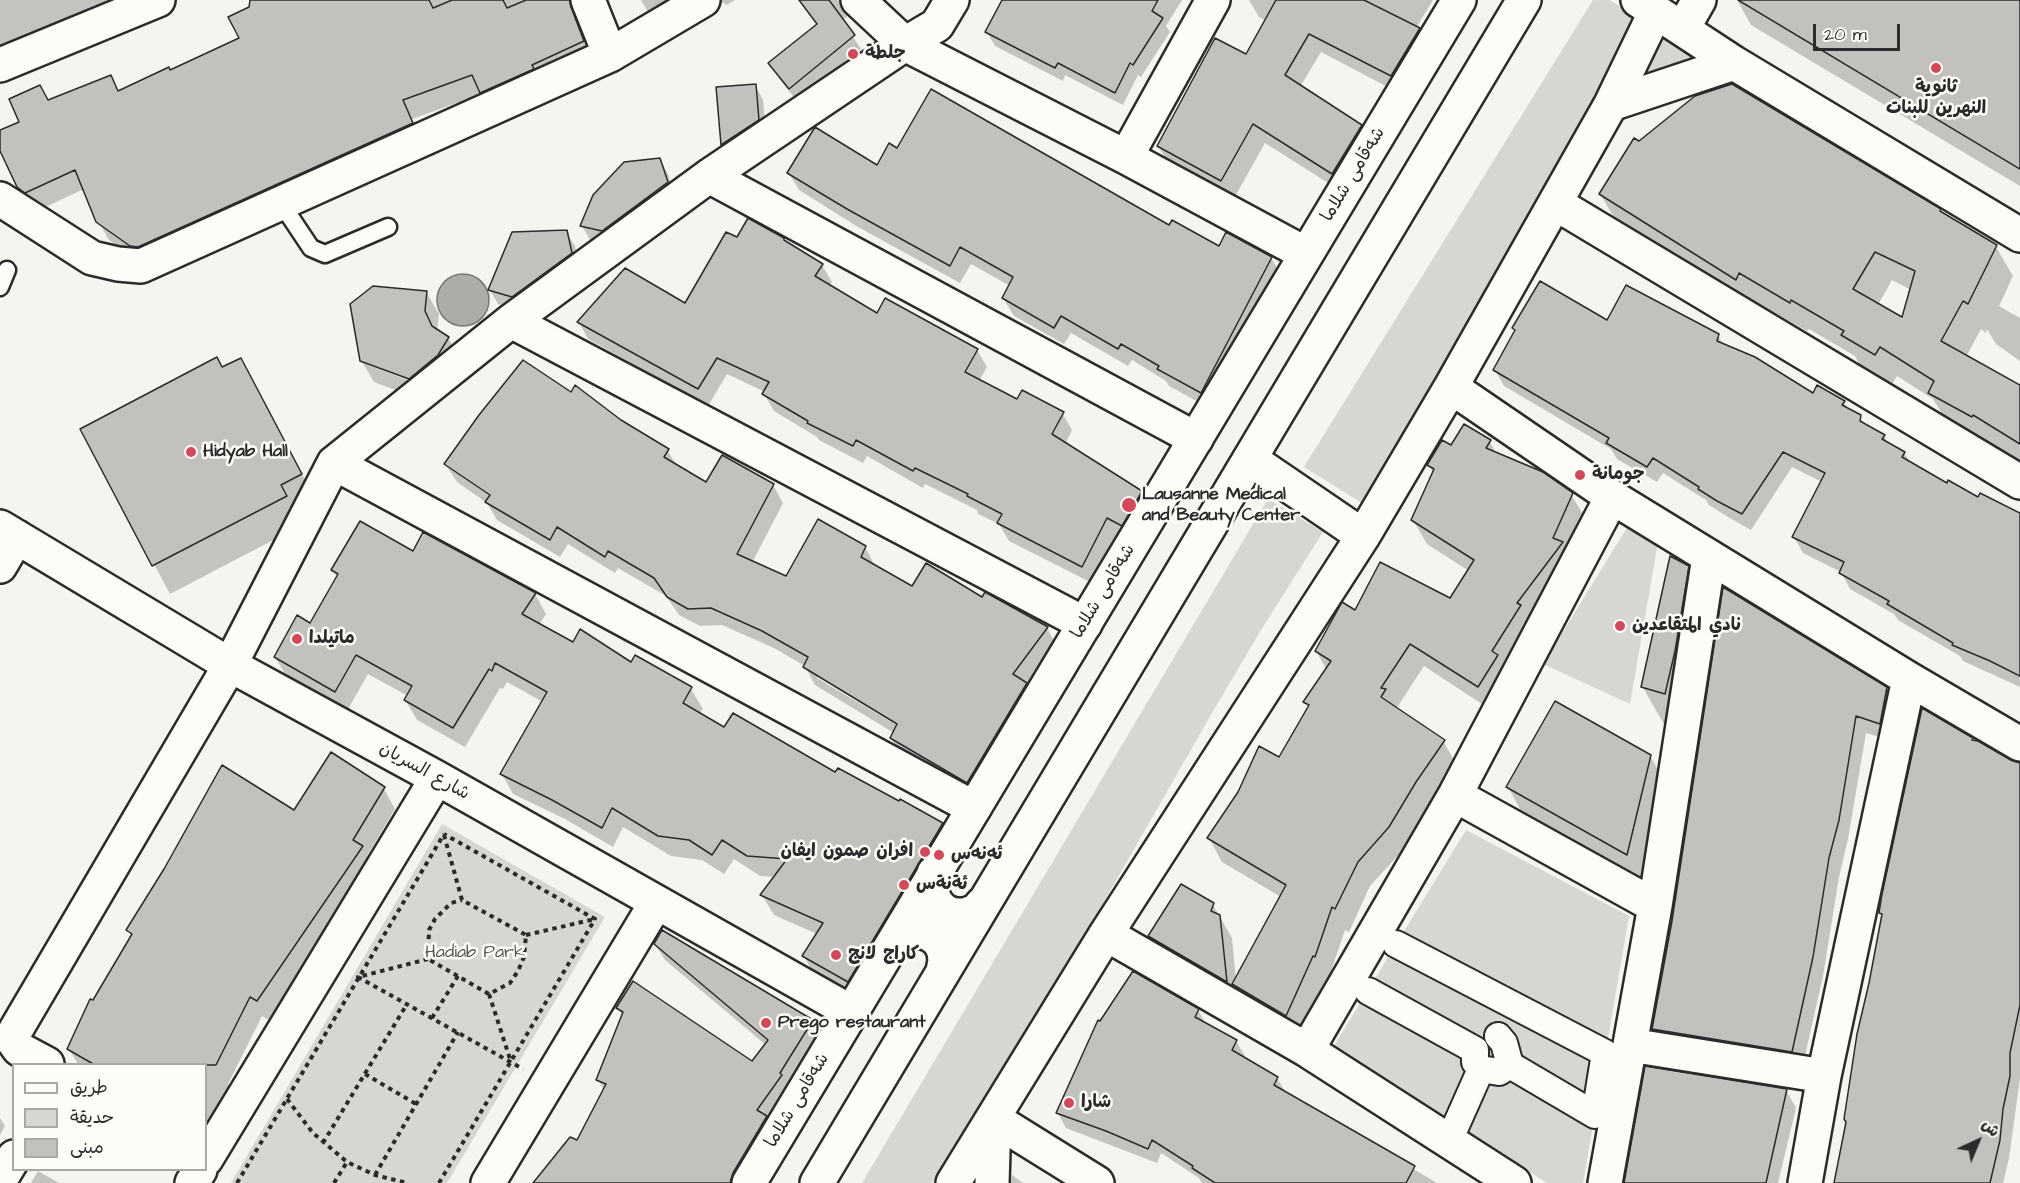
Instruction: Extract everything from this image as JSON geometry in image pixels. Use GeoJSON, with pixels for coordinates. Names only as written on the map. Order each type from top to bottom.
{"type":"FeatureCollection","features":[{"type":"Feature","properties":{"kind":"street"},"geometry":{"type":"LineString","coordinates":[[0,65],[158,0]]}},
{"type":"Feature","properties":{"kind":"street"},"geometry":{"type":"LineString","coordinates":[[588,0],[610,55]]}},
{"type":"Feature","properties":{"kind":"street"},"geometry":{"type":"LineString","coordinates":[[0,200],[92,258],[141,266],[610,55],[703,0]]}},
{"type":"Feature","properties":{"kind":"street"},"geometry":{"type":"LineString","coordinates":[[858,0],[905,44],[1126,157],[1306,254]]}},
{"type":"Feature","properties":{"kind":"street"},"geometry":{"type":"LineString","coordinates":[[44,1063],[19,1049],[14,1042],[14,1033],[230,665],[334,463],[511,321],[709,176],[905,44],[937,25],[952,0]]}},
{"type":"Feature","properties":{"kind":"street"},"geometry":{"type":"LineString","coordinates":[[1126,157],[1212,0]]}},
{"type":"Feature","properties":{"kind":"street","name":"شەقامی شلاما"},"geometry":{"type":"LineString","coordinates":[[749,1183],[1459,0]]}},
{"type":"Feature","properties":{"kind":"street"},"geometry":{"type":"LineString","coordinates":[[817,1183],[1524,0]]}},
{"type":"Feature","properties":{"kind":"street"},"geometry":{"type":"LineString","coordinates":[[1683,28],[1699,0]]}},
{"type":"Feature","properties":{"kind":"street"},"geometry":{"type":"LineString","coordinates":[[953,1183],[1106,934],[1363,536],[1451,387],[1611,104],[1647,5],[1734,63],[2020,235]]}},
{"type":"Feature","properties":{"kind":"street"},"geometry":{"type":"LineString","coordinates":[[1611,104],[1734,63]]}},
{"type":"Feature","properties":{"kind":"street"},"geometry":{"type":"LineString","coordinates":[[709,176],[1196,439]]}},
{"type":"Feature","properties":{"kind":"street"},"geometry":{"type":"LineString","coordinates":[[1555,203],[2020,482]]}},
{"type":"Feature","properties":{"kind":"street"},"geometry":{"type":"LineString","coordinates":[[511,321],[1084,624]]}},
{"type":"Feature","properties":{"kind":"street"},"geometry":{"type":"LineString","coordinates":[[1451,387],[1612,497],[1909,679],[2020,744]]}},
{"type":"Feature","properties":{"kind":"street"},"geometry":{"type":"LineString","coordinates":[[1250,459],[1363,536]]}},
{"type":"Feature","properties":{"kind":"street"},"geometry":{"type":"LineString","coordinates":[[334,463],[974,808]]}},
{"type":"Feature","properties":{"kind":"street"},"geometry":{"type":"LineString","coordinates":[[1307,1050],[1455,795],[1612,497]]}},
{"type":"Feature","properties":{"kind":"street"},"geometry":{"type":"LineString","coordinates":[[0,566],[9,532]]}},
{"type":"Feature","properties":{"kind":"street","name":"شارع السريان"},"geometry":{"type":"LineString","coordinates":[[9,532],[230,665],[436,778],[851,1012]]}},
{"type":"Feature","properties":{"kind":"street"},"geometry":{"type":"LineString","coordinates":[[1605,1183],[1655,906],[1709,557]]}},
{"type":"Feature","properties":{"kind":"street"},"geometry":{"type":"LineString","coordinates":[[1805,1183],[1824,1076],[1909,679]]}},
{"type":"Feature","properties":{"kind":"street"},"geometry":{"type":"LineString","coordinates":[[207,1156],[436,778]]}},
{"type":"Feature","properties":{"kind":"street"},"geometry":{"type":"LineString","coordinates":[[1455,795],[1655,906]]}},
{"type":"Feature","properties":{"kind":"street"},"geometry":{"type":"LineString","coordinates":[[934,873],[931,883],[932,894],[937,904],[945,911],[954,915],[965,915],[976,911],[984,903]]}},
{"type":"Feature","properties":{"kind":"street"},"geometry":{"type":"LineString","coordinates":[[488,1183],[657,903]]}},
{"type":"Feature","properties":{"kind":"street"},"geometry":{"type":"LineString","coordinates":[[893,943],[910,931],[931,934],[939,941],[944,951],[943,971]]}},
{"type":"Feature","properties":{"kind":"street"},"geometry":{"type":"LineString","coordinates":[[1106,934],[1307,1050],[1514,1183]]}},
{"type":"Feature","properties":{"kind":"street"},"geometry":{"type":"LineString","coordinates":[[1396,944],[1605,1053],[1595,1115],[1510,1065],[1504,1043],[1498,1036]]}},
{"type":"Feature","properties":{"kind":"street"},"geometry":{"type":"LineString","coordinates":[[1368,991],[1499,1072],[1510,1065]]}},
{"type":"Feature","properties":{"kind":"street"},"geometry":{"type":"LineString","coordinates":[[1449,1141],[1478,1060],[1481,1040],[1498,1036],[1516,1006]]}},
{"type":"Feature","properties":{"kind":"street"},"geometry":{"type":"LineString","coordinates":[[1630,1045],[1824,1076]]}},
{"type":"Feature","properties":{"kind":"street"},"geometry":{"type":"LineString","coordinates":[[992,1183],[994,1119]]}},
{"type":"Feature","properties":{"kind":"street"},"geometry":{"type":"LineString","coordinates":[[994,1119],[1097,1183]]}},
{"type":"Feature","properties":{"kind":"street"},"geometry":{"type":"LineString","coordinates":[[0,1180],[12,1160]]}},
{"type":"Feature","properties":{"kind":"lane"},"geometry":{"type":"LineString","coordinates":[[281,203],[311,248],[325,254],[388,227]]}},
{"type":"Feature","properties":{"kind":"lane"},"geometry":{"type":"LineString","coordinates":[[0,287],[7,270]]}},
{"type":"Feature","properties":{"kind":"path"},"geometry":{"type":"LineString","coordinates":[[444,834],[462,900]]}},
{"type":"Feature","properties":{"kind":"path"},"geometry":{"type":"LineString","coordinates":[[444,834],[595,919]]}},
{"type":"Feature","properties":{"kind":"path"},"geometry":{"type":"LineString","coordinates":[[237,1183],[444,834]]}},
{"type":"Feature","properties":{"kind":"path"},"geometry":{"type":"LineString","coordinates":[[428,959],[429,930],[435,919],[451,903],[462,900],[526,935],[595,919]]}},
{"type":"Feature","properties":{"kind":"path"},"geometry":{"type":"LineString","coordinates":[[439,1183],[595,919]]}},
{"type":"Feature","properties":{"kind":"path"},"geometry":{"type":"LineString","coordinates":[[489,994],[510,983],[518,971],[524,957],[526,935]]}},
{"type":"Feature","properties":{"kind":"path"},"geometry":{"type":"LineString","coordinates":[[358,977],[428,959],[489,994],[511,1062]]}},
{"type":"Feature","properties":{"kind":"path"},"geometry":{"type":"LineString","coordinates":[[432,1018],[458,976]]}},
{"type":"Feature","properties":{"kind":"path"},"geometry":{"type":"LineString","coordinates":[[358,977],[548,1083]]}},
{"type":"Feature","properties":{"kind":"path"},"geometry":{"type":"LineString","coordinates":[[323,1143],[407,1004]]}},
{"type":"Feature","properties":{"kind":"path"},"geometry":{"type":"LineString","coordinates":[[375,1175],[458,1032]]}},
{"type":"Feature","properties":{"kind":"path"},"geometry":{"type":"LineString","coordinates":[[365,1074],[416,1104]]}},
{"type":"Feature","properties":{"kind":"path"},"geometry":{"type":"LineString","coordinates":[[287,1099],[323,1143],[347,1162],[375,1175],[407,1183]]}},
{"type":"Feature","properties":{"kind":"path"},"geometry":{"type":"LineString","coordinates":[[334,1183],[347,1162]]}},
{"type":"Feature","properties":{"kind":"green space"},"geometry":{"type":"Polygon","coordinates":[[[1593,0],[1610,0],[1640,20],[1365,505],[1304,467],[1593,0]]]}},
{"type":"Feature","properties":{"kind":"green space"},"geometry":{"type":"Polygon","coordinates":[[[1659,31],[1702,58],[1637,81],[1659,31]]]}},
{"type":"Feature","properties":{"kind":"green space"},"geometry":{"type":"Polygon","coordinates":[[[1268,499],[1323,532],[1212,713],[1034,1024],[939,1174],[931,1183],[862,1183],[1268,499]]]}},
{"type":"Feature","properties":{"kind":"green space"},"geometry":{"type":"Polygon","coordinates":[[[1628,526],[1658,542],[1630,704],[1543,664],[1628,526]]]}},
{"type":"Feature","properties":{"kind":"green space","name":"Hadiab Park"},"geometry":{"type":"Polygon","coordinates":[[[442,824],[605,917],[447,1183],[231,1183],[442,824]]]}},
{"type":"Feature","properties":{"kind":"green space"},"geometry":{"type":"Polygon","coordinates":[[[1466,830],[1629,916],[1583,1183],[1547,1183],[1332,1049],[1466,830]]]}},
{"type":"Feature","properties":{"kind":"shaded area"},"geometry":{"type":"Polygon","coordinates":[[[458,274],[468,274],[482,281],[489,300],[482,319],[468,326],[458,326],[448,322],[441,315],[437,305],[437,295],[441,285],[448,278],[458,274]]]}},
{"type":"Feature","properties":{"kind":"building"},"geometry":{"type":"Polygon","coordinates":[[[250,0],[429,0],[433,8],[452,0],[503,0],[507,8],[526,0],[570,0],[584,41],[532,65],[534,69],[480,93],[472,75],[403,100],[413,123],[138,247],[130,246],[96,222],[75,170],[25,193],[17,187],[0,151],[0,130],[19,122],[9,99],[40,85],[48,100],[111,75],[118,91],[169,67],[170,70],[239,38],[228,17],[249,7],[250,0]]]}},
{"type":"Feature","properties":{"kind":"building"},"geometry":{"type":"Polygon","coordinates":[[[799,0],[829,0],[855,35],[789,89],[768,63],[817,24],[799,0]]]}},
{"type":"Feature","properties":{"kind":"building"},"geometry":{"type":"Polygon","coordinates":[[[1002,0],[1158,0],[1152,11],[1163,18],[1133,65],[1130,63],[1115,93],[1058,63],[1055,68],[985,32],[1002,0]]]}},
{"type":"Feature","properties":{"kind":"building"},"geometry":{"type":"Polygon","coordinates":[[[1276,0],[1364,0],[1420,28],[1391,76],[1309,34],[1285,75],[1362,125],[1332,174],[1253,124],[1221,181],[1157,146],[1215,38],[1246,54],[1276,0]]]}},
{"type":"Feature","properties":{"kind":"building","name":"ثانوية النهرين للبنات"},"geometry":{"type":"Polygon","coordinates":[[[1738,0],[2020,0],[2020,169],[1738,0]]]}},
{"type":"Feature","properties":{"kind":"building"},"geometry":{"type":"Polygon","coordinates":[[[756,84],[759,120],[721,145],[716,87],[756,84]]]}},
{"type":"Feature","properties":{"kind":"building"},"geometry":{"type":"Polygon","coordinates":[[[1732,84],[1997,245],[1968,304],[1963,301],[1941,341],[2020,385],[2020,444],[1973,415],[1972,417],[1928,393],[1934,381],[1880,347],[1875,355],[1841,335],[1844,331],[1791,300],[1790,303],[1739,273],[1736,280],[1599,194],[1634,138],[1639,141],[1695,96],[1732,84]],[[1875,252],[1853,289],[1902,317],[1915,271],[1875,252]]]}},
{"type":"Feature","properties":{"kind":"building"},"geometry":{"type":"Polygon","coordinates":[[[931,89],[1169,225],[1172,220],[1219,246],[1226,232],[1272,257],[1201,393],[1157,369],[1159,366],[1121,344],[1118,349],[1061,316],[1054,328],[1002,298],[1013,277],[960,247],[950,266],[787,173],[815,127],[877,165],[889,143],[897,148],[931,89]]]}},
{"type":"Feature","properties":{"kind":"building"},"geometry":{"type":"Polygon","coordinates":[[[660,158],[668,182],[602,231],[580,226],[593,195],[624,162],[660,158]]]}},
{"type":"Feature","properties":{"kind":"building"},"geometry":{"type":"Polygon","coordinates":[[[748,218],[823,264],[815,276],[877,313],[885,298],[978,349],[965,372],[1017,399],[1022,390],[1064,412],[1052,434],[1142,491],[1122,526],[1107,518],[1082,567],[997,523],[1002,514],[967,496],[968,494],[915,468],[913,471],[856,440],[853,446],[807,423],[808,421],[762,394],[769,382],[717,358],[698,389],[577,322],[625,268],[685,303],[726,232],[737,237],[748,218]]]}},
{"type":"Feature","properties":{"kind":"building"},"geometry":{"type":"Polygon","coordinates":[[[567,230],[572,253],[512,297],[488,290],[512,232],[567,230]]]}},
{"type":"Feature","properties":{"kind":"building"},"geometry":{"type":"Polygon","coordinates":[[[1540,281],[1607,320],[1626,285],[1719,334],[1717,341],[1755,357],[1813,393],[1817,385],[1845,401],[1842,405],[1861,415],[1860,421],[1885,435],[1882,439],[1905,452],[1902,457],[1947,483],[1948,480],[1978,497],[1980,493],[2020,513],[2020,676],[1952,645],[1953,643],[1887,604],[1889,601],[1839,573],[1844,562],[1792,537],[1825,473],[1783,452],[1742,514],[1717,501],[1653,458],[1647,467],[1606,443],[1609,438],[1493,370],[1515,330],[1512,328],[1540,281]]]}},
{"type":"Feature","properties":{"kind":"building"},"geometry":{"type":"Polygon","coordinates":[[[373,286],[427,291],[425,311],[432,326],[449,337],[438,355],[409,379],[360,361],[350,304],[373,286]]]}},
{"type":"Feature","properties":{"kind":"building","name":"Hidyab Hall"},"geometry":{"type":"Polygon","coordinates":[[[217,357],[222,367],[241,358],[302,474],[281,485],[287,496],[152,566],[80,429],[217,357]]]}},
{"type":"Feature","properties":{"kind":"building"},"geometry":{"type":"Polygon","coordinates":[[[523,360],[571,392],[575,385],[621,420],[669,449],[664,457],[706,482],[722,455],[774,484],[737,554],[786,576],[818,519],[866,546],[861,557],[912,586],[926,563],[982,597],[985,592],[1048,627],[1013,674],[1027,683],[967,783],[890,738],[897,724],[803,667],[808,657],[762,631],[711,608],[688,609],[667,597],[654,578],[608,551],[605,557],[557,527],[550,540],[485,502],[490,495],[444,464],[523,360]]]}},
{"type":"Feature","properties":{"kind":"building"},"geometry":{"type":"Polygon","coordinates":[[[1464,424],[1491,440],[1486,448],[1543,472],[1573,493],[1553,538],[1563,542],[1517,603],[1521,605],[1492,651],[1498,655],[1478,687],[1410,644],[1381,688],[1386,689],[1381,697],[1445,740],[1389,827],[1358,862],[1335,909],[1332,907],[1315,957],[1313,956],[1286,1016],[1232,984],[1286,885],[1207,838],[1238,792],[1259,746],[1279,757],[1309,705],[1303,702],[1331,661],[1315,651],[1342,602],[1355,610],[1380,562],[1450,598],[1474,560],[1411,520],[1434,469],[1427,465],[1442,440],[1451,445],[1464,424]]]}},
{"type":"Feature","properties":{"kind":"building"},"geometry":{"type":"Polygon","coordinates":[[[360,521],[413,551],[423,532],[536,593],[522,614],[573,642],[580,629],[631,662],[635,655],[692,687],[683,703],[724,727],[733,713],[835,772],[838,768],[943,823],[848,982],[802,956],[823,923],[760,895],[787,859],[747,856],[722,840],[712,855],[689,840],[658,836],[612,808],[602,828],[500,774],[547,692],[495,663],[492,671],[489,669],[453,728],[404,700],[412,686],[356,655],[335,692],[274,657],[297,615],[310,623],[338,574],[331,570],[360,521]]]}},
{"type":"Feature","properties":{"kind":"building"},"geometry":{"type":"Polygon","coordinates":[[[1670,556],[1689,566],[1675,651],[1665,694],[1641,687],[1670,556]]]}},
{"type":"Feature","properties":{"kind":"building"},"geometry":{"type":"Polygon","coordinates":[[[1723,587],[1887,687],[1880,724],[1856,716],[1813,957],[1792,1052],[1652,1029],[1672,921],[1723,587]]]}},
{"type":"Feature","properties":{"kind":"building"},"geometry":{"type":"Polygon","coordinates":[[[1555,701],[1651,755],[1627,855],[1506,787],[1555,701]]]}},
{"type":"Feature","properties":{"kind":"building"},"geometry":{"type":"Polygon","coordinates":[[[1922,708],[1973,738],[1972,740],[2020,763],[2020,1005],[2010,1053],[2010,1076],[2003,1109],[2000,1140],[1990,1183],[1834,1183],[1846,1122],[1844,1119],[1857,1034],[1882,914],[1879,913],[1882,894],[1922,708]]]}},
{"type":"Feature","properties":{"kind":"building"},"geometry":{"type":"Polygon","coordinates":[[[331,752],[385,787],[353,840],[363,846],[257,1001],[250,997],[216,1065],[207,1065],[207,1063],[92,1063],[67,1049],[90,999],[93,1000],[132,934],[126,930],[164,869],[222,765],[294,810],[331,752]]]}},
{"type":"Feature","properties":{"kind":"building"},"geometry":{"type":"Polygon","coordinates":[[[1181,884],[1214,903],[1211,911],[1220,915],[1227,982],[1148,936],[1181,884]]]}},
{"type":"Feature","properties":{"kind":"building"},"geometry":{"type":"Polygon","coordinates":[[[662,930],[813,1020],[780,1073],[782,1075],[757,1110],[767,1116],[733,1173],[730,1183],[533,1183],[570,1137],[577,1140],[606,1084],[596,1080],[623,1012],[616,1008],[633,981],[752,1061],[768,1040],[654,944],[662,930]]]}},
{"type":"Feature","properties":{"kind":"building"},"geometry":{"type":"Polygon","coordinates":[[[1133,971],[1199,1009],[1195,1017],[1237,1040],[1232,1050],[1278,1077],[1274,1085],[1415,1166],[1406,1183],[1215,1183],[1152,1140],[1148,1149],[1056,1113],[1098,1020],[1100,1021],[1133,971]]]}},
{"type":"Feature","properties":{"kind":"building"},"geometry":{"type":"Polygon","coordinates":[[[1645,1066],[1787,1089],[1766,1183],[1624,1183],[1645,1066]]]}},
{"type":"Feature","properties":{"kind":"place","name":"جلطة"},"geometry":{"type":"Point","coordinates":[853,54]}},
{"type":"Feature","properties":{"kind":"place","name":"ثانوية النهرين للبنات"},"geometry":{"type":"Point","coordinates":[1936,68]}},
{"type":"Feature","properties":{"kind":"place","name":"Hidyab Hall"},"geometry":{"type":"Point","coordinates":[191,452]}},
{"type":"Feature","properties":{"kind":"place","name":"جومانة"},"geometry":{"type":"Point","coordinates":[1580,475]}},
{"type":"Feature","properties":{"kind":"place","name":"Lausanne Medical and Beauty Center"},"geometry":{"type":"Point","coordinates":[1129,505]}},
{"type":"Feature","properties":{"kind":"place","name":"نادي المتقاعدین"},"geometry":{"type":"Point","coordinates":[1620,626]}},
{"type":"Feature","properties":{"kind":"place","name":"ماتیلدا"},"geometry":{"type":"Point","coordinates":[297,639]}},
{"type":"Feature","properties":{"kind":"place","name":"افران صمون ايفان"},"geometry":{"type":"Point","coordinates":[925,852]}},
{"type":"Feature","properties":{"kind":"place","name":"ئەنەس"},"geometry":{"type":"Point","coordinates":[939,855]}},
{"type":"Feature","properties":{"kind":"place","name":"ئةنةس"},"geometry":{"type":"Point","coordinates":[904,885]}},
{"type":"Feature","properties":{"kind":"place","name":"كاراج لانج"},"geometry":{"type":"Point","coordinates":[836,955]}},
{"type":"Feature","properties":{"kind":"place","name":"Prego restaurant"},"geometry":{"type":"Point","coordinates":[766,1023]}},
{"type":"Feature","properties":{"kind":"place","name":"شارا"},"geometry":{"type":"Point","coordinates":[1069,1103]}}]}
